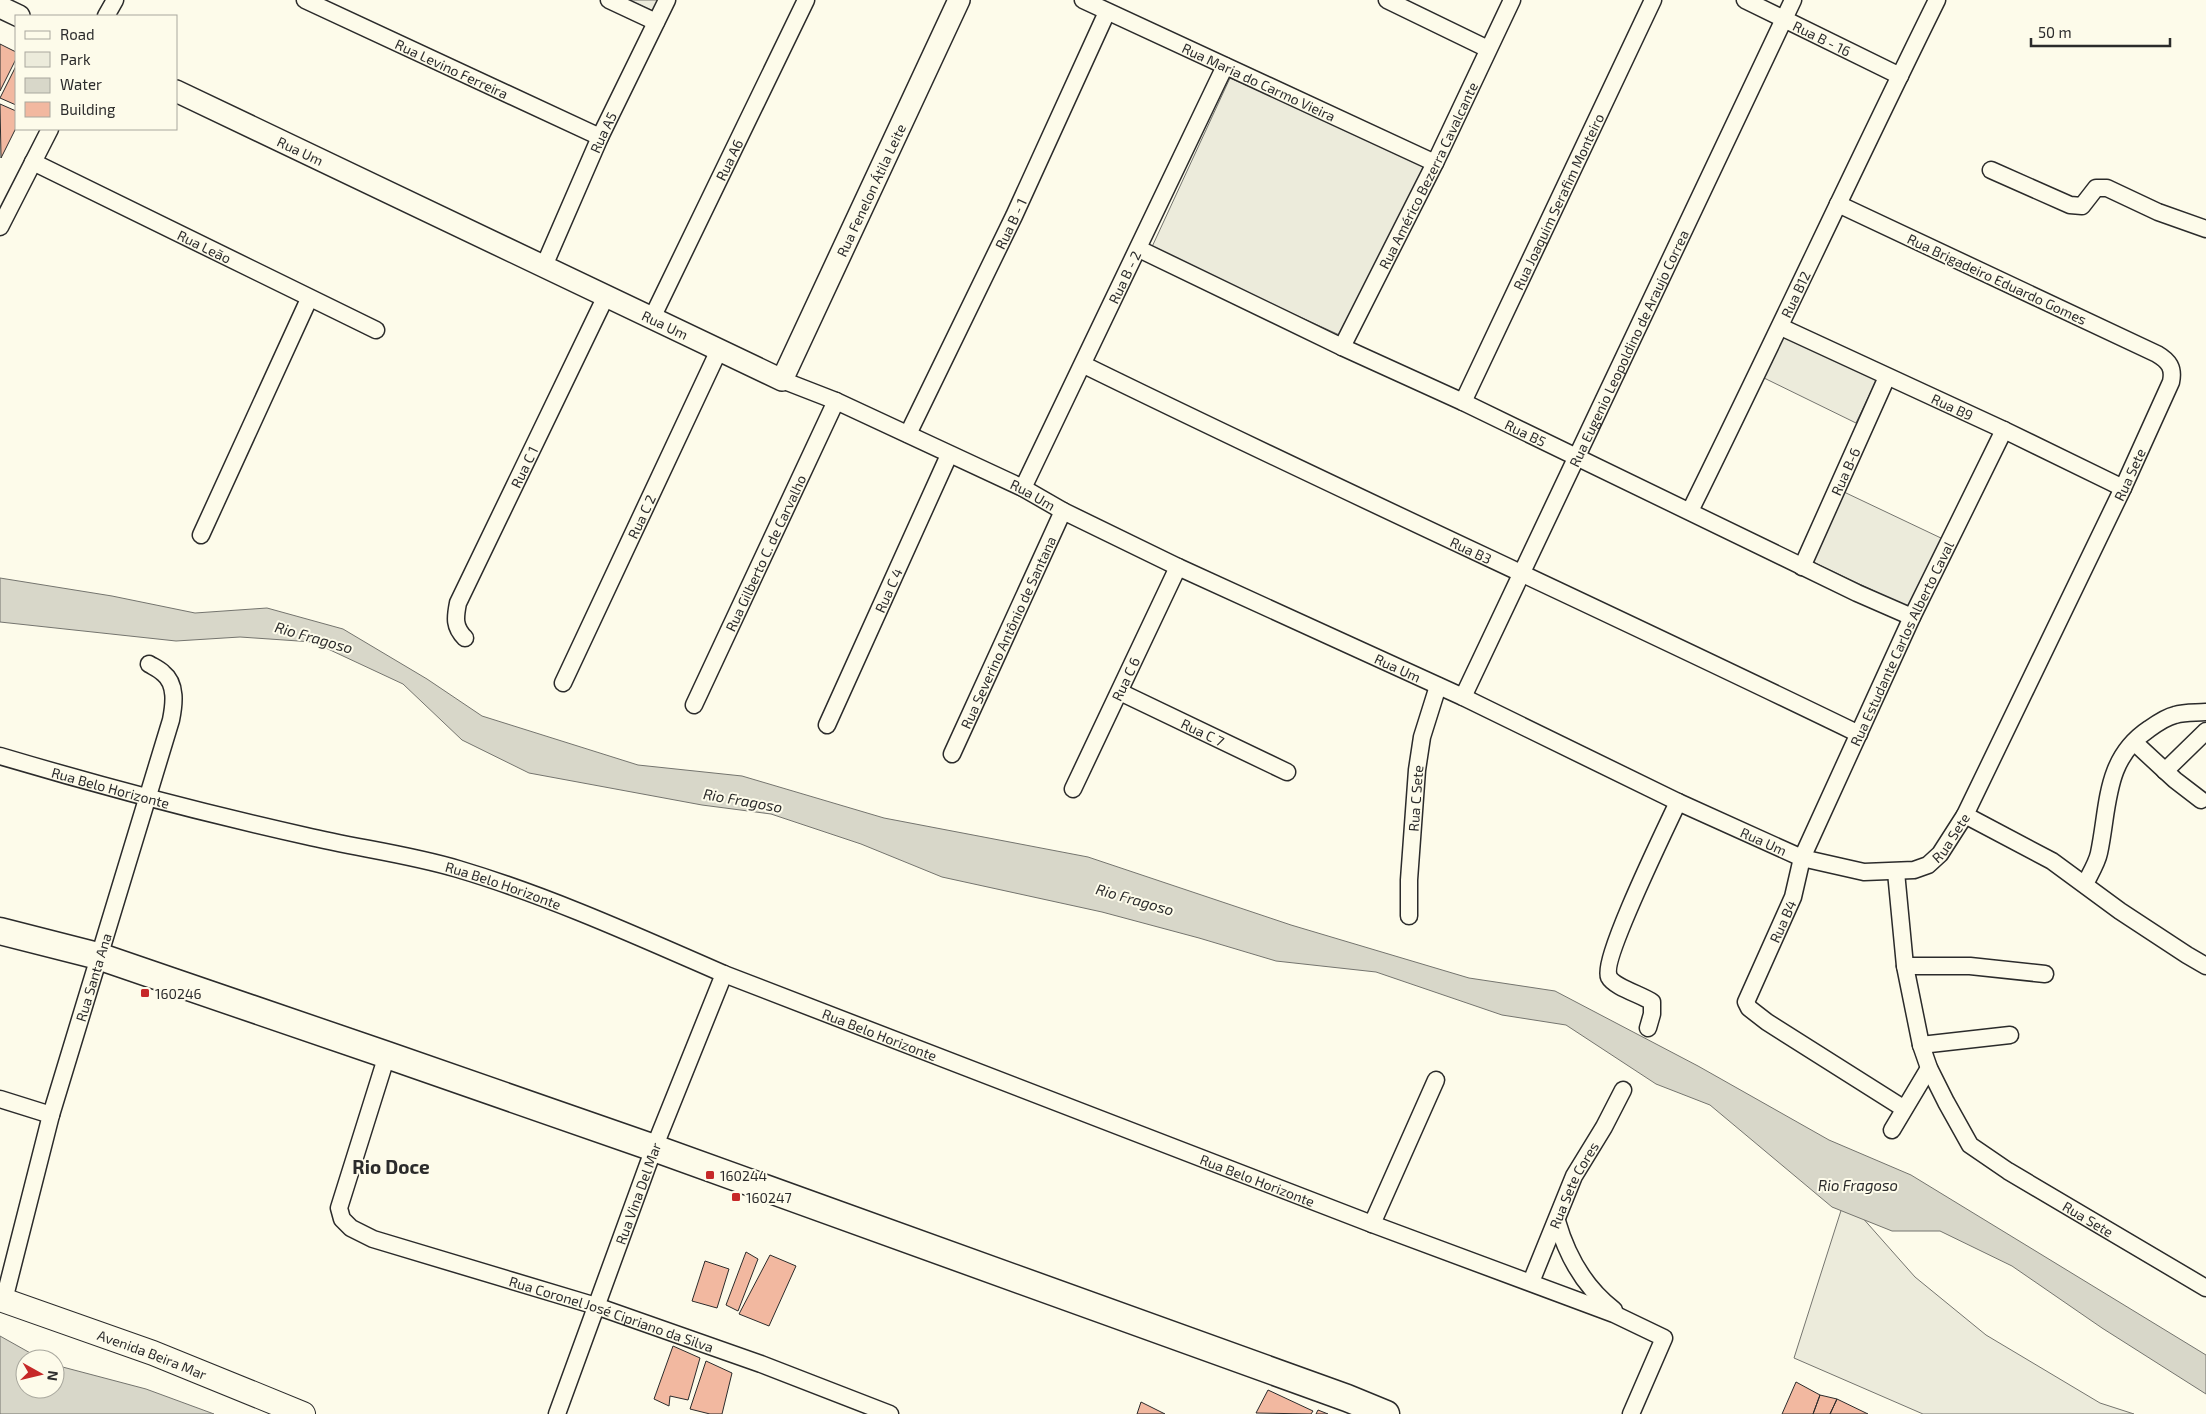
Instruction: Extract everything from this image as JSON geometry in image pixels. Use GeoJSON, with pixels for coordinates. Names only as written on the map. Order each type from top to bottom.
{"type":"FeatureCollection","features":[{"type":"Feature","properties":{"kind":"main road"},"geometry":{"type":"LineString","coordinates":[[0,931],[98,956],[654,1148],[1347,1398],[1386,1414]]}},
{"type":"Feature","properties":{"kind":"main road","name":"Avenida Beira Mar"},"geometry":{"type":"LineString","coordinates":[[2,1300],[153,1353],[303,1414]]}},
{"type":"Feature","properties":{"kind":"street"},"geometry":{"type":"LineString","coordinates":[[107,15],[115,0]]}},
{"type":"Feature","properties":{"kind":"street","name":"Rua Levino Ferreira"},"geometry":{"type":"LineString","coordinates":[[305,0],[600,137]]}},
{"type":"Feature","properties":{"kind":"street"},"geometry":{"type":"LineString","coordinates":[[609,0],[656,22]]}},
{"type":"Feature","properties":{"kind":"street","name":"Rua A5"},"geometry":{"type":"LineString","coordinates":[[544,266],[600,137],[667,0]]}},
{"type":"Feature","properties":{"kind":"street","name":"Rua A6"},"geometry":{"type":"LineString","coordinates":[[652,318],[806,0]]}},
{"type":"Feature","properties":{"kind":"street","name":"Rua Fenelon Átila Leite"},"geometry":{"type":"LineString","coordinates":[[782,380],[959,0]]}},
{"type":"Feature","properties":{"kind":"street","name":"Rua Maria do Carmo Vieira"},"geometry":{"type":"LineString","coordinates":[[1083,0],[1435,163]]}},
{"type":"Feature","properties":{"kind":"street"},"geometry":{"type":"LineString","coordinates":[[1387,0],[1488,49]]}},
{"type":"Feature","properties":{"kind":"street","name":"Rua Américo Bezerra Cavalcante"},"geometry":{"type":"LineString","coordinates":[[1342,348],[1435,163],[1512,0]]}},
{"type":"Feature","properties":{"kind":"street","name":"Rua Joaquim Serafim Monteiro"},"geometry":{"type":"LineString","coordinates":[[1464,402],[1653,0]]}},
{"type":"Feature","properties":{"kind":"street","name":"Rua B - 16"},"geometry":{"type":"LineString","coordinates":[[1745,0],[1900,76]]}},
{"type":"Feature","properties":{"kind":"street","name":"Rua Eugenio Leopoldino de Araujo Correa"},"geometry":{"type":"LineString","coordinates":[[1463,697],[1792,0]]}},
{"type":"Feature","properties":{"kind":"street","name":"Rua B12"},"geometry":{"type":"LineString","coordinates":[[1690,511],[1781,327],[1838,204],[1937,0]]}},
{"type":"Feature","properties":{"kind":"street"},"geometry":{"type":"LineString","coordinates":[[0,7],[17,15]]}},
{"type":"Feature","properties":{"kind":"street","name":"Rua B - 1"},"geometry":{"type":"LineString","coordinates":[[908,434],[1014,216],[1107,12]]}},
{"type":"Feature","properties":{"kind":"street","name":"Rua B - 2"},"geometry":{"type":"LineString","coordinates":[[1023,488],[1084,365],[1225,66]]}},
{"type":"Feature","properties":{"kind":"street","name":"Rua Um"},"geometry":{"type":"LineString","coordinates":[[178,92],[782,380],[836,401],[1023,488],[1063,511],[1178,567],[1463,697],[1678,802],[1802,858],[1864,872],[1896,872]]}},
{"type":"Feature","properties":{"kind":"street"},"geometry":{"type":"LineString","coordinates":[[0,227],[49,130]]}},
{"type":"Feature","properties":{"kind":"street","name":"Rua Leão"},"geometry":{"type":"LineString","coordinates":[[33,162],[309,299],[376,330]]}},
{"type":"Feature","properties":{"kind":"street"},"geometry":{"type":"LineString","coordinates":[[1991,170],[2070,205],[2082,206],[2096,188],[2107,188],[2158,212],[2206,229]]}},
{"type":"Feature","properties":{"kind":"street","name":"Rua Brigadeiro Eduardo Gomes"},"geometry":{"type":"LineString","coordinates":[[1838,204],[2157,354]]}},
{"type":"Feature","properties":{"kind":"street","name":"Rua B5"},"geometry":{"type":"LineString","coordinates":[[1139,249],[1342,348],[1464,402],[1802,567],[1912,617]]}},
{"type":"Feature","properties":{"kind":"street","name":"Rua C 1"},"geometry":{"type":"LineString","coordinates":[[465,638],[457,630],[455,619],[458,603],[606,296]]}},
{"type":"Feature","properties":{"kind":"street"},"geometry":{"type":"LineString","coordinates":[[201,535],[309,299]]}},
{"type":"Feature","properties":{"kind":"street","name":"Rua B9"},"geometry":{"type":"LineString","coordinates":[[1781,327],[2004,430],[2122,488]]}},
{"type":"Feature","properties":{"kind":"street","name":"Rua C 2"},"geometry":{"type":"LineString","coordinates":[[563,683],[719,350]]}},
{"type":"Feature","properties":{"kind":"street","name":"Rua Sete"},"geometry":{"type":"LineString","coordinates":[[2157,354],[2171,366],[2173,373],[2171,382],[1965,815],[1940,854],[1928,865],[1914,870],[1896,872],[1906,966],[1921,1045],[1929,1068],[1970,1145],[2206,1288]]}},
{"type":"Feature","properties":{"kind":"street","name":"Rua B3"},"geometry":{"type":"LineString","coordinates":[[1084,365],[1859,734]]}},
{"type":"Feature","properties":{"kind":"street","name":"Rua B-6"},"geometry":{"type":"LineString","coordinates":[[1802,567],[1887,376]]}},
{"type":"Feature","properties":{"kind":"street","name":"Rua Gilberto C. de Carvalho"},"geometry":{"type":"LineString","coordinates":[[694,705],[836,401]]}},
{"type":"Feature","properties":{"kind":"street","name":"Rua Estudante Carlos Alberto Caval"},"geometry":{"type":"LineString","coordinates":[[1802,858],[1912,617],[2004,430]]}},
{"type":"Feature","properties":{"kind":"street","name":"Rua C 4"},"geometry":{"type":"LineString","coordinates":[[826,726],[949,455]]}},
{"type":"Feature","properties":{"kind":"street","name":"Rua Severino Antônio de Santana"},"geometry":{"type":"LineString","coordinates":[[952,754],[1063,511]]}},
{"type":"Feature","properties":{"kind":"street","name":"Rua C 6"},"geometry":{"type":"LineString","coordinates":[[1073,789],[1178,567]]}},
{"type":"Feature","properties":{"kind":"street","name":"Rua Santa Ana"},"geometry":{"type":"LineString","coordinates":[[2,1300],[51,1115],[98,956],[148,799],[174,703],[172,687],[164,673],[149,664]]}},
{"type":"Feature","properties":{"kind":"street","name":"Rua C Sete"},"geometry":{"type":"LineString","coordinates":[[1409,916],[1409,880],[1417,770],[1422,737],[1438,686]]}},
{"type":"Feature","properties":{"kind":"street","name":"Rua C 7"},"geometry":{"type":"LineString","coordinates":[[1120,692],[1287,772]]}},
{"type":"Feature","properties":{"kind":"street"},"geometry":{"type":"LineString","coordinates":[[2085,884],[2099,854],[2109,795],[2116,766],[2123,753],[2156,724],[2175,715],[2206,712]]}},
{"type":"Feature","properties":{"kind":"street"},"geometry":{"type":"LineString","coordinates":[[2166,771],[2206,731]]}},
{"type":"Feature","properties":{"kind":"street"},"geometry":{"type":"LineString","coordinates":[[2134,742],[2201,800]]}},
{"type":"Feature","properties":{"kind":"street","name":"Rua Belo Horizonte"},"geometry":{"type":"LineString","coordinates":[[0,756],[148,799],[335,843],[398,854],[457,868],[512,886],[644,939],[724,974],[1372,1224],[1627,1320],[1664,1338],[1631,1414]]}},
{"type":"Feature","properties":{"kind":"street"},"geometry":{"type":"LineString","coordinates":[[1648,1028],[1653,1008],[1652,1002],[1644,996],[1611,981],[1608,974],[1610,961],[1636,893],[1678,802]]}},
{"type":"Feature","properties":{"kind":"street"},"geometry":{"type":"LineString","coordinates":[[1965,815],[2052,861],[2120,911],[2206,966]]}},
{"type":"Feature","properties":{"kind":"street","name":"Rua B4"},"geometry":{"type":"LineString","coordinates":[[1802,858],[1793,897],[1746,1002],[1749,1008],[1767,1022],[1903,1108]]}},
{"type":"Feature","properties":{"kind":"street"},"geometry":{"type":"LineString","coordinates":[[1906,966],[1970,966],[2045,974]]}},
{"type":"Feature","properties":{"kind":"street","name":"Rua Vina Del Mar"},"geometry":{"type":"LineString","coordinates":[[557,1414],[654,1148],[724,974]]}},
{"type":"Feature","properties":{"kind":"street"},"geometry":{"type":"LineString","coordinates":[[1921,1045],[2010,1035]]}},
{"type":"Feature","properties":{"kind":"street","name":"Rua Coronel José Cipriano da Silva"},"geometry":{"type":"LineString","coordinates":[[387,1055],[339,1208],[342,1219],[351,1228],[373,1238],[596,1306],[761,1364],[890,1414]]}},
{"type":"Feature","properties":{"kind":"street"},"geometry":{"type":"LineString","coordinates":[[1892,1130],[1903,1108],[1929,1068]]}},
{"type":"Feature","properties":{"kind":"street"},"geometry":{"type":"LineString","coordinates":[[1372,1224],[1436,1080]]}},
{"type":"Feature","properties":{"kind":"street","name":"Rua Sete Cores"},"geometry":{"type":"LineString","coordinates":[[1530,1282],[1557,1221],[1574,1176],[1604,1127],[1623,1090]]}},
{"type":"Feature","properties":{"kind":"street"},"geometry":{"type":"LineString","coordinates":[[0,1099],[51,1115]]}},
{"type":"Feature","properties":{"kind":"street"},"geometry":{"type":"LineString","coordinates":[[1557,1221],[1562,1240],[1582,1277],[1595,1293],[1627,1320]]}},
{"type":"Feature","properties":{"kind":"green space"},"geometry":{"type":"Polygon","coordinates":[[[629,0],[666,0],[660,14],[629,0]]]}},
{"type":"Feature","properties":{"kind":"green space"},"geometry":{"type":"Polygon","coordinates":[[[1230,78],[1427,165],[1346,338],[1151,249],[1230,78]]]}},
{"type":"Feature","properties":{"kind":"green space"},"geometry":{"type":"Polygon","coordinates":[[[1783,334],[1877,379],[1856,423],[1762,377],[1783,334]]]}},
{"type":"Feature","properties":{"kind":"green space"},"geometry":{"type":"Polygon","coordinates":[[[1844,492],[1943,539],[1910,608],[1811,561],[1844,492]]]}},
{"type":"Feature","properties":{"kind":"green space"},"geometry":{"type":"Polygon","coordinates":[[[1845,1198],[1915,1277],[1986,1335],[2100,1403],[2134,1414],[1923,1414],[1794,1358],[1845,1198]]]}},
{"type":"Feature","properties":{"kind":"water","name":"Rio Fragoso"},"geometry":{"type":"Polygon","coordinates":[[[0,578],[112,596],[195,613],[267,608],[343,629],[427,679],[482,716],[638,765],[742,776],[884,818],[1088,857],[1291,925],[1469,978],[1555,991],[1698,1066],[1829,1140],[1911,1175],[2206,1355],[2206,1394],[2102,1328],[2012,1266],[1940,1231],[1892,1231],[1832,1207],[1710,1105],[1656,1084],[1566,1025],[1502,1015],[1376,972],[1276,961],[1102,912],[942,877],[861,844],[771,814],[702,805],[529,773],[462,740],[403,684],[313,642],[240,637],[176,641],[0,622],[0,578]]]}},
{"type":"Feature","properties":{"kind":"water"},"geometry":{"type":"Polygon","coordinates":[[[0,1336],[23,1349],[15,1349],[15,1399],[65,1399],[65,1368],[146,1389],[214,1414],[0,1414],[0,1336]]]}},
{"type":"Feature","properties":{"kind":"building"},"geometry":{"type":"Polygon","coordinates":[[[0,44],[15,52],[15,61],[0,91],[0,44]]]}},
{"type":"Feature","properties":{"kind":"building"},"geometry":{"type":"Polygon","coordinates":[[[15,68],[15,105],[0,98],[15,68]]]}},
{"type":"Feature","properties":{"kind":"building"},"geometry":{"type":"Polygon","coordinates":[[[0,104],[15,111],[15,130],[1,158],[0,104]]]}},
{"type":"Feature","properties":{"kind":"building"},"geometry":{"type":"Polygon","coordinates":[[[746,1252],[758,1259],[738,1311],[726,1305],[746,1252]]]}},
{"type":"Feature","properties":{"kind":"building"},"geometry":{"type":"Polygon","coordinates":[[[770,1255],[796,1266],[769,1326],[739,1314],[770,1255]]]}},
{"type":"Feature","properties":{"kind":"building"},"geometry":{"type":"Polygon","coordinates":[[[705,1261],[729,1269],[717,1308],[692,1301],[705,1261]]]}},
{"type":"Feature","properties":{"kind":"building"},"geometry":{"type":"Polygon","coordinates":[[[673,1346],[700,1358],[688,1400],[670,1396],[669,1406],[654,1399],[673,1346]]]}},
{"type":"Feature","properties":{"kind":"building"},"geometry":{"type":"Polygon","coordinates":[[[706,1361],[732,1373],[722,1414],[710,1414],[690,1409],[706,1361]]]}},
{"type":"Feature","properties":{"kind":"building"},"geometry":{"type":"Polygon","coordinates":[[[1796,1382],[1820,1395],[1813,1414],[1782,1414],[1796,1382]]]}},
{"type":"Feature","properties":{"kind":"building"},"geometry":{"type":"Polygon","coordinates":[[[1268,1390],[1313,1411],[1311,1414],[1256,1413],[1268,1390]]]}},
{"type":"Feature","properties":{"kind":"building"},"geometry":{"type":"Polygon","coordinates":[[[1820,1395],[1837,1399],[1830,1414],[1813,1414],[1820,1395]]]}},
{"type":"Feature","properties":{"kind":"building"},"geometry":{"type":"Polygon","coordinates":[[[1837,1399],[1868,1414],[1830,1414],[1837,1399]]]}},
{"type":"Feature","properties":{"kind":"building"},"geometry":{"type":"Polygon","coordinates":[[[1141,1402],[1165,1414],[1137,1414],[1141,1402]]]}},
{"type":"Feature","properties":{"kind":"building"},"geometry":{"type":"Polygon","coordinates":[[[1318,1410],[1328,1414],[1316,1414],[1318,1410]]]}},
{"type":"Feature","properties":{"kind":"place","name":"160246"},"geometry":{"type":"Point","coordinates":[145,993]}},
{"type":"Feature","properties":{"kind":"place","name":"160244"},"geometry":{"type":"Point","coordinates":[710,1175]}},
{"type":"Feature","properties":{"kind":"place","name":"160247"},"geometry":{"type":"Point","coordinates":[736,1197]}},
{"type":"Feature","properties":{"kind":"district","name":"Rio Doce"},"geometry":{"type":"Point","coordinates":[391,1166]}}]}
